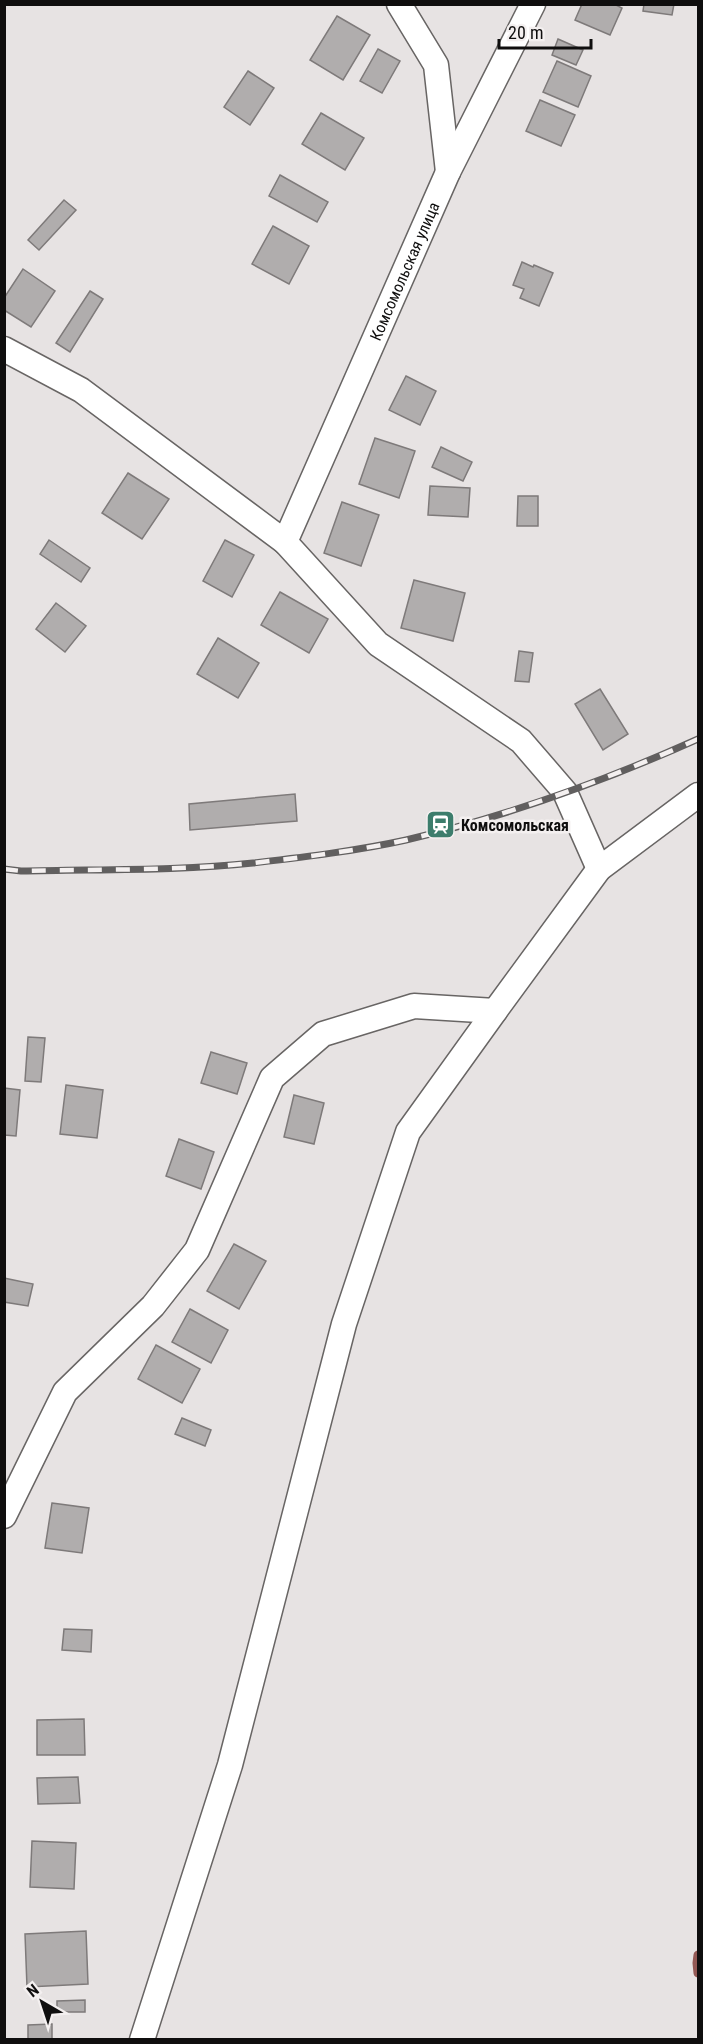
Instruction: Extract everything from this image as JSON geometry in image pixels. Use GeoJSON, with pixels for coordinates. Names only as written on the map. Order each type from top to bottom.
{"type":"FeatureCollection","features":[{"type":"Feature","properties":{"kind":"street"},"geometry":{"type":"LineString","coordinates":[[399,4],[436,65],[448,172]]}},
{"type":"Feature","properties":{"kind":"street","name":"Комсомольская улица"},"geometry":{"type":"LineString","coordinates":[[285,542],[448,172],[533,4]]}},
{"type":"Feature","properties":{"kind":"street"},"geometry":{"type":"LineString","coordinates":[[4,349],[81,390],[285,542],[378,644],[521,741],[565,792],[599,869]]}},
{"type":"Feature","properties":{"kind":"street"},"geometry":{"type":"LineString","coordinates":[[142,2040],[230,1765],[344,1324],[408,1132],[599,869],[699,795]]}},
{"type":"Feature","properties":{"kind":"street"},"geometry":{"type":"LineString","coordinates":[[4,1516],[65,1392],[153,1306],[197,1250],[272,1078],[323,1034],[414,1006],[495,1011]]}},
{"type":"Feature","properties":{"kind":"building"},"geometry":{"type":"Polygon","coordinates":[[[582,4],[614,4],[622,8],[610,35],[575,20],[582,4]]]}},
{"type":"Feature","properties":{"kind":"building"},"geometry":{"type":"Polygon","coordinates":[[[644,4],[674,4],[672,15],[643,11],[644,4]]]}},
{"type":"Feature","properties":{"kind":"building"},"geometry":{"type":"Polygon","coordinates":[[[337,16],[370,35],[343,80],[310,60],[337,16]]]}},
{"type":"Feature","properties":{"kind":"building"},"geometry":{"type":"Polygon","coordinates":[[[558,39],[583,50],[576,65],[552,55],[558,39]]]}},
{"type":"Feature","properties":{"kind":"building"},"geometry":{"type":"Polygon","coordinates":[[[378,49],[400,61],[382,93],[360,81],[378,49]]]}},
{"type":"Feature","properties":{"kind":"building"},"geometry":{"type":"Polygon","coordinates":[[[557,61],[591,76],[578,107],[543,92],[557,61]]]}},
{"type":"Feature","properties":{"kind":"building"},"geometry":{"type":"Polygon","coordinates":[[[248,71],[274,88],[250,125],[224,107],[248,71]]]}},
{"type":"Feature","properties":{"kind":"building"},"geometry":{"type":"Polygon","coordinates":[[[540,100],[575,115],[561,146],[526,131],[540,100]]]}},
{"type":"Feature","properties":{"kind":"building"},"geometry":{"type":"Polygon","coordinates":[[[321,113],[364,138],[345,170],[302,144],[321,113]]]}},
{"type":"Feature","properties":{"kind":"building"},"geometry":{"type":"Polygon","coordinates":[[[280,175],[328,202],[317,222],[269,196],[280,175]]]}},
{"type":"Feature","properties":{"kind":"building"},"geometry":{"type":"Polygon","coordinates":[[[64,200],[76,210],[39,250],[28,240],[64,200]]]}},
{"type":"Feature","properties":{"kind":"building"},"geometry":{"type":"Polygon","coordinates":[[[273,226],[309,246],[289,284],[252,264],[273,226]]]}},
{"type":"Feature","properties":{"kind":"building"},"geometry":{"type":"Polygon","coordinates":[[[522,262],[553,273],[539,306],[520,298],[524,289],[513,285],[522,262]]]}},
{"type":"Feature","properties":{"kind":"building"},"geometry":{"type":"Polygon","coordinates":[[[23,269],[55,291],[31,327],[4,310],[4,298],[23,269]]]}},
{"type":"Feature","properties":{"kind":"building"},"geometry":{"type":"Polygon","coordinates":[[[90,291],[103,299],[70,352],[56,343],[90,291]]]}},
{"type":"Feature","properties":{"kind":"building"},"geometry":{"type":"Polygon","coordinates":[[[406,376],[436,391],[420,425],[389,410],[406,376]]]}},
{"type":"Feature","properties":{"kind":"building"},"geometry":{"type":"Polygon","coordinates":[[[375,438],[415,451],[399,498],[359,484],[375,438]]]}},
{"type":"Feature","properties":{"kind":"building"},"geometry":{"type":"Polygon","coordinates":[[[441,447],[472,462],[463,481],[432,467],[441,447]]]}},
{"type":"Feature","properties":{"kind":"building"},"geometry":{"type":"Polygon","coordinates":[[[128,473],[169,499],[142,539],[102,513],[128,473]]]}},
{"type":"Feature","properties":{"kind":"building"},"geometry":{"type":"Polygon","coordinates":[[[430,486],[470,488],[468,517],[428,515],[430,486]]]}},
{"type":"Feature","properties":{"kind":"building"},"geometry":{"type":"Polygon","coordinates":[[[518,496],[538,496],[538,526],[517,526],[518,496]]]}},
{"type":"Feature","properties":{"kind":"building"},"geometry":{"type":"Polygon","coordinates":[[[342,502],[379,515],[361,566],[324,553],[342,502]]]}},
{"type":"Feature","properties":{"kind":"building"},"geometry":{"type":"Polygon","coordinates":[[[49,540],[90,568],[81,582],[40,554],[49,540]]]}},
{"type":"Feature","properties":{"kind":"building"},"geometry":{"type":"Polygon","coordinates":[[[225,540],[254,555],[232,597],[203,581],[225,540]]]}},
{"type":"Feature","properties":{"kind":"building"},"geometry":{"type":"Polygon","coordinates":[[[414,580],[465,593],[453,641],[401,628],[414,580]]]}},
{"type":"Feature","properties":{"kind":"building"},"geometry":{"type":"Polygon","coordinates":[[[280,592],[328,619],[309,653],[261,625],[280,592]]]}},
{"type":"Feature","properties":{"kind":"building"},"geometry":{"type":"Polygon","coordinates":[[[56,603],[86,626],[65,652],[36,629],[56,603]]]}},
{"type":"Feature","properties":{"kind":"building"},"geometry":{"type":"Polygon","coordinates":[[[218,638],[259,663],[238,698],[197,674],[218,638]]]}},
{"type":"Feature","properties":{"kind":"building"},"geometry":{"type":"Polygon","coordinates":[[[519,651],[533,653],[529,682],[515,681],[519,651]]]}},
{"type":"Feature","properties":{"kind":"building"},"geometry":{"type":"Polygon","coordinates":[[[600,689],[628,734],[603,750],[575,704],[600,689]]]}},
{"type":"Feature","properties":{"kind":"building"},"geometry":{"type":"Polygon","coordinates":[[[295,794],[297,821],[190,830],[189,804],[295,794]]]}},
{"type":"Feature","properties":{"kind":"building"},"geometry":{"type":"Polygon","coordinates":[[[28,1037],[45,1038],[41,1082],[25,1081],[28,1037]]]}},
{"type":"Feature","properties":{"kind":"building"},"geometry":{"type":"Polygon","coordinates":[[[211,1052],[247,1063],[237,1094],[201,1083],[211,1052]]]}},
{"type":"Feature","properties":{"kind":"building"},"geometry":{"type":"Polygon","coordinates":[[[66,1085],[103,1090],[97,1138],[60,1134],[66,1085]]]}},
{"type":"Feature","properties":{"kind":"building"},"geometry":{"type":"Polygon","coordinates":[[[4,1088],[20,1090],[16,1136],[4,1135],[4,1088]]]}},
{"type":"Feature","properties":{"kind":"building"},"geometry":{"type":"Polygon","coordinates":[[[294,1095],[324,1103],[314,1144],[284,1137],[294,1095]]]}},
{"type":"Feature","properties":{"kind":"building"},"geometry":{"type":"Polygon","coordinates":[[[179,1139],[214,1152],[201,1189],[166,1176],[179,1139]]]}},
{"type":"Feature","properties":{"kind":"building"},"geometry":{"type":"Polygon","coordinates":[[[234,1244],[266,1261],[239,1309],[207,1291],[234,1244]]]}},
{"type":"Feature","properties":{"kind":"building"},"geometry":{"type":"Polygon","coordinates":[[[4,1278],[33,1284],[28,1306],[4,1302],[4,1278]]]}},
{"type":"Feature","properties":{"kind":"building"},"geometry":{"type":"Polygon","coordinates":[[[190,1309],[228,1330],[211,1363],[172,1342],[190,1309]]]}},
{"type":"Feature","properties":{"kind":"building"},"geometry":{"type":"Polygon","coordinates":[[[156,1345],[200,1369],[182,1403],[138,1379],[156,1345]]]}},
{"type":"Feature","properties":{"kind":"building"},"geometry":{"type":"Polygon","coordinates":[[[182,1418],[211,1430],[205,1446],[175,1434],[182,1418]]]}},
{"type":"Feature","properties":{"kind":"building"},"geometry":{"type":"Polygon","coordinates":[[[52,1503],[89,1508],[82,1553],[45,1548],[52,1503]]]}},
{"type":"Feature","properties":{"kind":"building"},"geometry":{"type":"Polygon","coordinates":[[[64,1629],[92,1630],[91,1652],[62,1650],[64,1629]]]}},
{"type":"Feature","properties":{"kind":"building"},"geometry":{"type":"Polygon","coordinates":[[[84,1719],[85,1755],[37,1755],[37,1720],[84,1719]]]}},
{"type":"Feature","properties":{"kind":"building"},"geometry":{"type":"Polygon","coordinates":[[[78,1777],[80,1803],[38,1804],[37,1778],[78,1777]]]}},
{"type":"Feature","properties":{"kind":"building"},"geometry":{"type":"Polygon","coordinates":[[[32,1841],[76,1843],[74,1889],[30,1887],[32,1841]]]}},
{"type":"Feature","properties":{"kind":"building"},"geometry":{"type":"Polygon","coordinates":[[[86,1931],[88,1984],[27,1987],[25,1934],[86,1931]]]}},
{"type":"Feature","properties":{"kind":"building"},"geometry":{"type":"Polygon","coordinates":[[[85,2000],[85,2012],[57,2012],[57,2001],[85,2000]]]}},
{"type":"Feature","properties":{"kind":"building"},"geometry":{"type":"Polygon","coordinates":[[[52,2024],[52,2040],[28,2040],[28,2025],[52,2024]]]}},
{"type":"Feature","properties":{"kind":"waterway"},"geometry":{"type":"LineString","coordinates":[[698,1955],[698,1973]]}},
{"type":"Feature","properties":{"kind":"railway"},"geometry":{"type":"LineString","coordinates":[[4,869],[21,871],[224,866],[349,851],[387,844],[443,831],[517,809],[628,769],[698,739]]}},
{"type":"Feature","properties":{"kind":"place","name":"Комсомольская"},"geometry":{"type":"Point","coordinates":[440,825]}}]}
